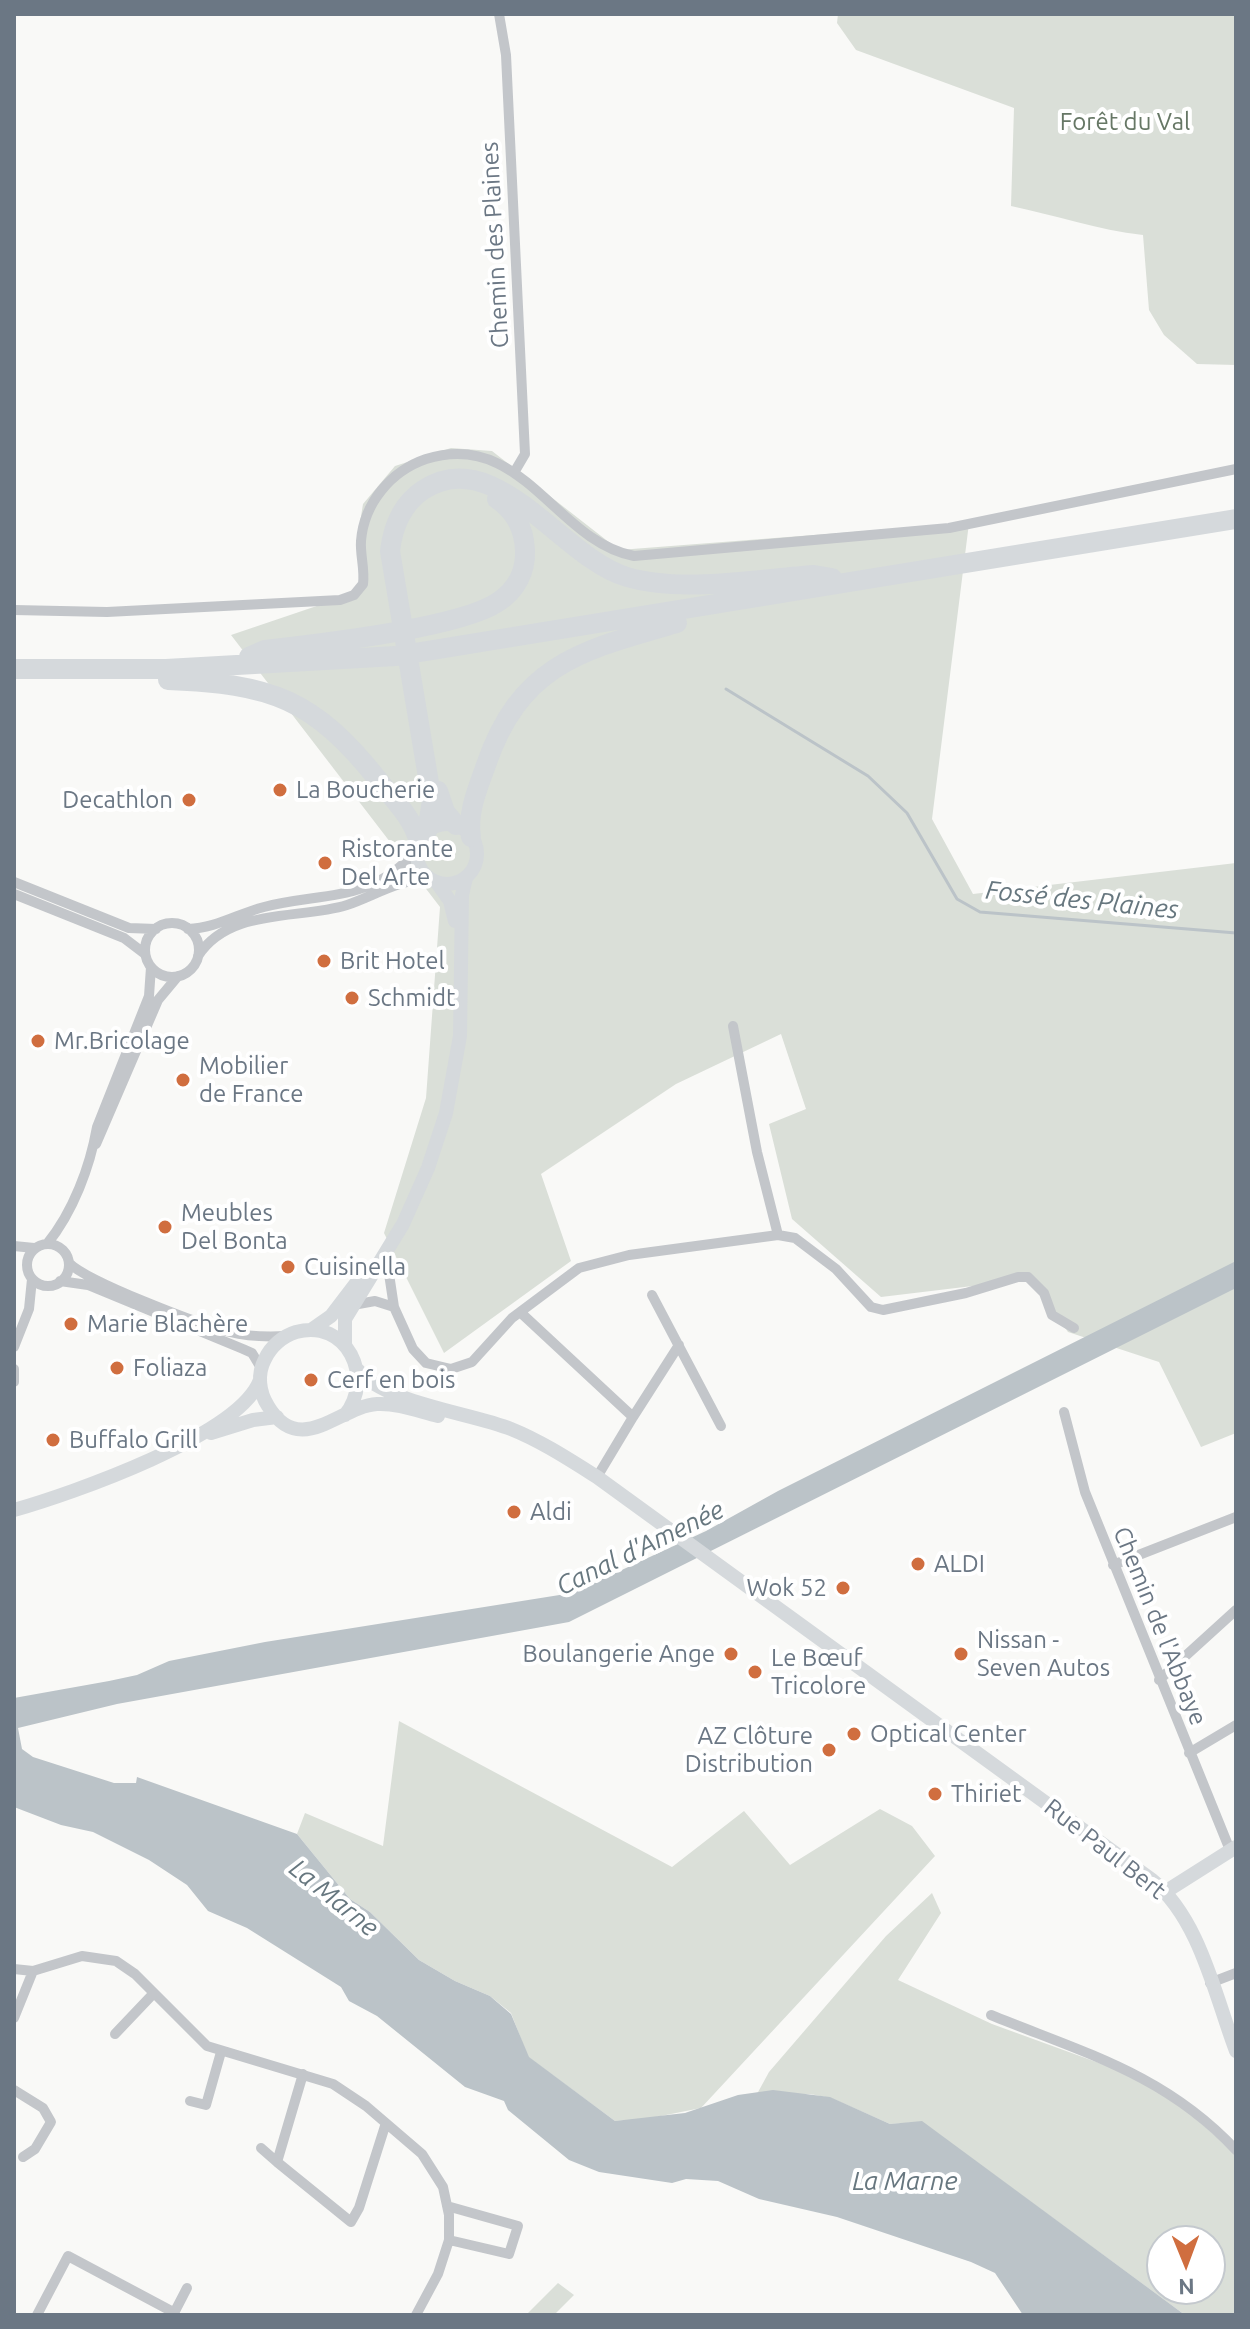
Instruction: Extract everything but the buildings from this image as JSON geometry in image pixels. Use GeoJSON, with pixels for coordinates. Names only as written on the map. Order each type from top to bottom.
{"type":"FeatureCollection","features":[{"type":"Feature","properties":{"kind":"highway"},"geometry":{"type":"LineString","coordinates":[[464,831],[440,800],[390,551],[397,520],[416,494],[437,482],[451,479],[482,481],[498,487],[596,564],[642,581],[681,584],[814,575],[832,578]]}},
{"type":"Feature","properties":{"kind":"highway"},"geometry":{"type":"LineString","coordinates":[[249,657],[265,650],[455,618],[496,604],[514,588],[524,567],[525,543],[512,512],[489,495],[463,489],[448,490],[420,507],[401,544],[400,601]]}},
{"type":"Feature","properties":{"kind":"highway"},"geometry":{"type":"LineString","coordinates":[[17,666],[249,657],[450,641],[1236,511]]}},
{"type":"Feature","properties":{"kind":"highway"},"geometry":{"type":"LineString","coordinates":[[17,666],[166,669],[396,656],[1236,519]]}},
{"type":"Feature","properties":{"kind":"highway"},"geometry":{"type":"LineString","coordinates":[[464,831],[496,737],[507,716],[537,679],[577,654],[736,608],[751,599]]}},
{"type":"Feature","properties":{"kind":"highway"},"geometry":{"type":"LineString","coordinates":[[17,666],[44,676],[218,683],[278,695],[309,711],[347,743],[412,823],[421,841]]}},
{"type":"Feature","properties":{"kind":"highway"},"geometry":{"type":"LineString","coordinates":[[414,676],[432,801],[421,841]]}},
{"type":"Feature","properties":{"kind":"main road"},"geometry":{"type":"LineString","coordinates":[[191,1439],[241,1406],[261,1374],[270,1349],[286,1336],[311,1330],[338,1308],[397,1221],[421,1167],[439,1111],[453,1036],[455,919],[450,901],[419,867],[421,841],[436,826],[464,831],[476,845],[476,863],[466,878],[462,895],[463,999],[454,1076],[428,1168],[386,1254],[343,1324],[345,1345]]}},
{"type":"Feature","properties":{"kind":"main road"},"geometry":{"type":"LineString","coordinates":[[433,881],[452,884],[466,878]]}},
{"type":"Feature","properties":{"kind":"main road"},"geometry":{"type":"LineString","coordinates":[[311,1330],[336,1337],[345,1345],[367,1380],[390,1391],[490,1421],[545,1447]]}},
{"type":"Feature","properties":{"kind":"main road"},"geometry":{"type":"LineString","coordinates":[[345,1415],[356,1398],[358,1370]]}},
{"type":"Feature","properties":{"kind":"main road"},"geometry":{"type":"LineString","coordinates":[[261,1374],[266,1404],[277,1417],[291,1426],[312,1429],[332,1424],[345,1415],[377,1404],[401,1406],[545,1447]]}},
{"type":"Feature","properties":{"kind":"main road"},"geometry":{"type":"LineString","coordinates":[[14,1510],[88,1486],[191,1439],[253,1420],[277,1417]]}},
{"type":"Feature","properties":{"kind":"main road","name":"Rue Paul Bert"},"geometry":{"type":"LineString","coordinates":[[545,1447],[597,1477],[1165,1892],[1191,1933],[1236,2051]]}},
{"type":"Feature","properties":{"kind":"main road"},"geometry":{"type":"LineString","coordinates":[[1165,1892],[1233,1849]]}},
{"type":"Feature","properties":{"kind":"street","name":"Chemin des Plaines"},"geometry":{"type":"LineString","coordinates":[[499,14],[506,55],[525,454],[515,471]]}},
{"type":"Feature","properties":{"kind":"street"},"geometry":{"type":"LineString","coordinates":[[14,610],[107,612],[340,600],[354,595],[363,584],[361,538],[370,506],[404,470],[430,458],[462,456],[497,463],[515,471],[595,540],[634,556],[949,528],[1236,469]]}},
{"type":"Feature","properties":{"kind":"street"},"geometry":{"type":"LineString","coordinates":[[14,882],[129,928],[156,929],[172,924],[188,929],[216,925],[270,905],[348,893],[393,873],[421,841]]}},
{"type":"Feature","properties":{"kind":"street"},"geometry":{"type":"LineString","coordinates":[[14,1246],[34,1248],[47,1244],[64,1222],[158,1000],[178,976],[191,969],[198,956],[220,935],[256,920],[328,910],[407,881],[433,881]]}},
{"type":"Feature","properties":{"kind":"street"},"geometry":{"type":"LineString","coordinates":[[14,894],[124,938],[145,954],[151,967],[163,976],[178,976]]}},
{"type":"Feature","properties":{"kind":"street"},"geometry":{"type":"LineString","coordinates":[[145,954],[147,940],[156,929]]}},
{"type":"Feature","properties":{"kind":"street"},"geometry":{"type":"LineString","coordinates":[[188,929],[198,944],[198,956]]}},
{"type":"Feature","properties":{"kind":"street"},"geometry":{"type":"LineString","coordinates":[[93,1149],[97,1127],[149,996],[151,967]]}},
{"type":"Feature","properties":{"kind":"street"},"geometry":{"type":"LineString","coordinates":[[733,1026],[757,1152],[778,1235]]}},
{"type":"Feature","properties":{"kind":"street"},"geometry":{"type":"LineString","coordinates":[[64,1222],[63,1251],[69,1263],[91,1278],[228,1332],[268,1338],[286,1336]]}},
{"type":"Feature","properties":{"kind":"street"},"geometry":{"type":"LineString","coordinates":[[386,1254],[394,1307],[419,1357],[443,1369],[458,1369],[472,1362],[520,1312],[579,1268],[603,1260],[778,1235],[811,1247],[871,1307],[895,1310],[1028,1277],[1044,1293],[1052,1315],[1074,1328]]}},
{"type":"Feature","properties":{"kind":"street"},"geometry":{"type":"LineString","coordinates":[[47,1244],[63,1251]]}},
{"type":"Feature","properties":{"kind":"street"},"geometry":{"type":"LineString","coordinates":[[14,1347],[29,1309],[32,1279],[27,1265],[34,1248]]}},
{"type":"Feature","properties":{"kind":"street"},"geometry":{"type":"LineString","coordinates":[[14,1259],[27,1265]]}},
{"type":"Feature","properties":{"kind":"street"},"geometry":{"type":"LineString","coordinates":[[60,1281],[69,1263]]}},
{"type":"Feature","properties":{"kind":"street"},"geometry":{"type":"LineString","coordinates":[[32,1279],[48,1285]]}},
{"type":"Feature","properties":{"kind":"street"},"geometry":{"type":"LineString","coordinates":[[29,1309],[48,1285],[60,1281],[88,1285],[243,1349],[261,1374]]}},
{"type":"Feature","properties":{"kind":"street"},"geometry":{"type":"LineString","coordinates":[[652,1295],[721,1426]]}},
{"type":"Feature","properties":{"kind":"street"},"geometry":{"type":"LineString","coordinates":[[353,1305],[375,1301],[394,1307]]}},
{"type":"Feature","properties":{"kind":"street"},"geometry":{"type":"LineString","coordinates":[[520,1312],[633,1417]]}},
{"type":"Feature","properties":{"kind":"street"},"geometry":{"type":"LineString","coordinates":[[597,1477],[679,1345]]}},
{"type":"Feature","properties":{"kind":"street"},"geometry":{"type":"LineString","coordinates":[[14,1369],[14,1382]]}},
{"type":"Feature","properties":{"kind":"street","name":"Chemin de l'Abbaye"},"geometry":{"type":"LineString","coordinates":[[1064,1412],[1085,1492],[1113,1565],[1189,1753],[1233,1849]]}},
{"type":"Feature","properties":{"kind":"street"},"geometry":{"type":"LineString","coordinates":[[1113,1565],[1236,1517]]}},
{"type":"Feature","properties":{"kind":"street"},"geometry":{"type":"LineString","coordinates":[[1159,1680],[1236,1610]]}},
{"type":"Feature","properties":{"kind":"street"},"geometry":{"type":"LineString","coordinates":[[1189,1753],[1236,1725]]}},
{"type":"Feature","properties":{"kind":"street"},"geometry":{"type":"LineString","coordinates":[[14,1969],[33,1971],[69,1958],[104,1958],[124,1966],[201,2042],[221,2052],[303,2074],[343,2089],[422,2154],[443,2187],[449,2240],[438,2274],[416,2315]]}},
{"type":"Feature","properties":{"kind":"street"},"geometry":{"type":"LineString","coordinates":[[14,2018],[33,1971]]}},
{"type":"Feature","properties":{"kind":"street"},"geometry":{"type":"LineString","coordinates":[[1210,1983],[1236,1973]]}},
{"type":"Feature","properties":{"kind":"street"},"geometry":{"type":"LineString","coordinates":[[115,2034],[153,1994]]}},
{"type":"Feature","properties":{"kind":"street"},"geometry":{"type":"LineString","coordinates":[[991,2015],[1151,2080],[1211,2122],[1236,2150]]}},
{"type":"Feature","properties":{"kind":"street"},"geometry":{"type":"LineString","coordinates":[[190,2101],[206,2105],[221,2052]]}},
{"type":"Feature","properties":{"kind":"street"},"geometry":{"type":"LineString","coordinates":[[277,2162],[303,2074]]}},
{"type":"Feature","properties":{"kind":"street"},"geometry":{"type":"LineString","coordinates":[[14,2090],[43,2108],[51,2122],[35,2149],[23,2157]]}},
{"type":"Feature","properties":{"kind":"street"},"geometry":{"type":"LineString","coordinates":[[261,2148],[351,2222],[359,2208],[385,2126]]}},
{"type":"Feature","properties":{"kind":"street"},"geometry":{"type":"LineString","coordinates":[[447,2206],[518,2226],[509,2254],[449,2240]]}},
{"type":"Feature","properties":{"kind":"street"},"geometry":{"type":"LineString","coordinates":[[37,2315],[68,2256],[174,2314],[187,2288]]}},
{"type":"Feature","properties":{"kind":"green space","name":"Forêt du Val"},"geometry":{"type":"Polygon","coordinates":[[[838,14],[1236,14],[1236,365],[1197,364],[1164,335],[1149,310],[1143,235],[1011,206],[1014,108],[856,50],[837,23],[838,14]]]}},
{"type":"Feature","properties":{"kind":"green space"},"geometry":{"type":"Polygon","coordinates":[[[451,448],[492,451],[619,550],[969,523],[932,819],[973,894],[1236,863],[1236,1433],[1201,1447],[1159,1362],[1068,1332],[1031,1279],[881,1297],[792,1219],[769,1124],[806,1109],[781,1034],[676,1084],[541,1174],[571,1261],[444,1353],[384,1233],[426,1098],[440,907],[231,635],[361,591],[358,535],[363,504],[395,466],[451,448]]]}},
{"type":"Feature","properties":{"kind":"green space"},"geometry":{"type":"Polygon","coordinates":[[[399,1721],[672,1867],[744,1811],[790,1865],[880,1809],[912,1826],[935,1856],[701,2108],[646,2119],[615,2121],[528,2057],[511,2013],[490,1996],[455,1981],[419,1960],[370,1912],[350,1899],[297,1834],[305,1813],[383,1846],[399,1721]]]}},
{"type":"Feature","properties":{"kind":"green space"},"geometry":{"type":"Polygon","coordinates":[[[932,1893],[941,1913],[898,1980],[992,2024],[1132,2075],[1178,2103],[1236,2154],[1236,2315],[1185,2315],[1171,2305],[1226,2305],[1226,2225],[1146,2225],[1146,2286],[922,2122],[890,2124],[831,2098],[810,2094],[757,2094],[769,2072],[886,1936],[932,1893]]]}},
{"type":"Feature","properties":{"kind":"green space"},"geometry":{"type":"Polygon","coordinates":[[[558,2283],[574,2295],[554,2315],[526,2315],[558,2283]]]}},
{"type":"Feature","properties":{"kind":"water","name":"La Marne"},"geometry":{"type":"Polygon","coordinates":[[[1236,1261],[1236,1288],[569,1622],[117,1704],[18,1728],[22,1749],[33,1757],[114,1783],[136,1783],[137,1777],[297,1834],[350,1899],[370,1912],[419,1960],[455,1981],[490,1996],[511,2014],[529,2057],[615,2121],[685,2113],[738,2095],[773,2090],[830,2097],[890,2124],[922,2121],[1146,2286],[1146,2305],[1171,2305],[1185,2315],[1023,2315],[995,2273],[971,2262],[837,2217],[759,2199],[718,2181],[686,2179],[672,2183],[599,2172],[569,2160],[508,2110],[504,2101],[465,2087],[377,2016],[349,2001],[341,1987],[247,1928],[208,1911],[187,1885],[149,1860],[93,1832],[61,1825],[14,1807],[14,1698],[137,1675],[169,1661],[265,1642],[572,1593],[706,1531],[778,1491],[1236,1261]]]}},
{"type":"Feature","properties":{"kind":"waterway","name":"Fossé des Plaines"},"geometry":{"type":"LineString","coordinates":[[726,689],[868,776],[907,813],[957,899],[980,912],[1236,933]]}},
{"type":"Feature","properties":{"kind":"place","name":"La Boucherie"},"geometry":{"type":"Point","coordinates":[280,790]}},
{"type":"Feature","properties":{"kind":"place","name":"Decathlon"},"geometry":{"type":"Point","coordinates":[189,800]}},
{"type":"Feature","properties":{"kind":"place","name":"Ristorante Del Arte"},"geometry":{"type":"Point","coordinates":[325,863]}},
{"type":"Feature","properties":{"kind":"place","name":"Brit Hotel"},"geometry":{"type":"Point","coordinates":[324,961]}},
{"type":"Feature","properties":{"kind":"place","name":"Schmidt"},"geometry":{"type":"Point","coordinates":[352,998]}},
{"type":"Feature","properties":{"kind":"place","name":"Mr.Bricolage"},"geometry":{"type":"Point","coordinates":[38,1041]}},
{"type":"Feature","properties":{"kind":"place","name":"Mobilier de France"},"geometry":{"type":"Point","coordinates":[183,1080]}},
{"type":"Feature","properties":{"kind":"place","name":"Meubles Del Bonta"},"geometry":{"type":"Point","coordinates":[165,1227]}},
{"type":"Feature","properties":{"kind":"place","name":"Cuisinella"},"geometry":{"type":"Point","coordinates":[288,1267]}},
{"type":"Feature","properties":{"kind":"place","name":"Marie Blachère"},"geometry":{"type":"Point","coordinates":[71,1324]}},
{"type":"Feature","properties":{"kind":"place","name":"Foliaza"},"geometry":{"type":"Point","coordinates":[117,1368]}},
{"type":"Feature","properties":{"kind":"place","name":"Cerf en bois"},"geometry":{"type":"Point","coordinates":[311,1380]}},
{"type":"Feature","properties":{"kind":"place","name":"Buffalo Grill"},"geometry":{"type":"Point","coordinates":[53,1440]}},
{"type":"Feature","properties":{"kind":"place","name":"Aldi"},"geometry":{"type":"Point","coordinates":[514,1512]}},
{"type":"Feature","properties":{"kind":"place","name":"ALDI"},"geometry":{"type":"Point","coordinates":[918,1564]}},
{"type":"Feature","properties":{"kind":"place","name":"Wok 52"},"geometry":{"type":"Point","coordinates":[843,1588]}},
{"type":"Feature","properties":{"kind":"place","name":"Boulangerie Ange"},"geometry":{"type":"Point","coordinates":[731,1654]}},
{"type":"Feature","properties":{"kind":"place","name":"Nissan - Seven Autos"},"geometry":{"type":"Point","coordinates":[961,1654]}},
{"type":"Feature","properties":{"kind":"place","name":"Le Bœuf Tricolore"},"geometry":{"type":"Point","coordinates":[755,1672]}},
{"type":"Feature","properties":{"kind":"place","name":"Optical Center"},"geometry":{"type":"Point","coordinates":[854,1734]}},
{"type":"Feature","properties":{"kind":"place","name":"AZ Clôture Distribution"},"geometry":{"type":"Point","coordinates":[829,1750]}},
{"type":"Feature","properties":{"kind":"place","name":"Thiriet"},"geometry":{"type":"Point","coordinates":[935,1794]}},
{"type":"Feature","properties":{"kind":"water label","name":"Canal d'Amenée"},"geometry":{"type":"Point","coordinates":[640,1548]}}]}
